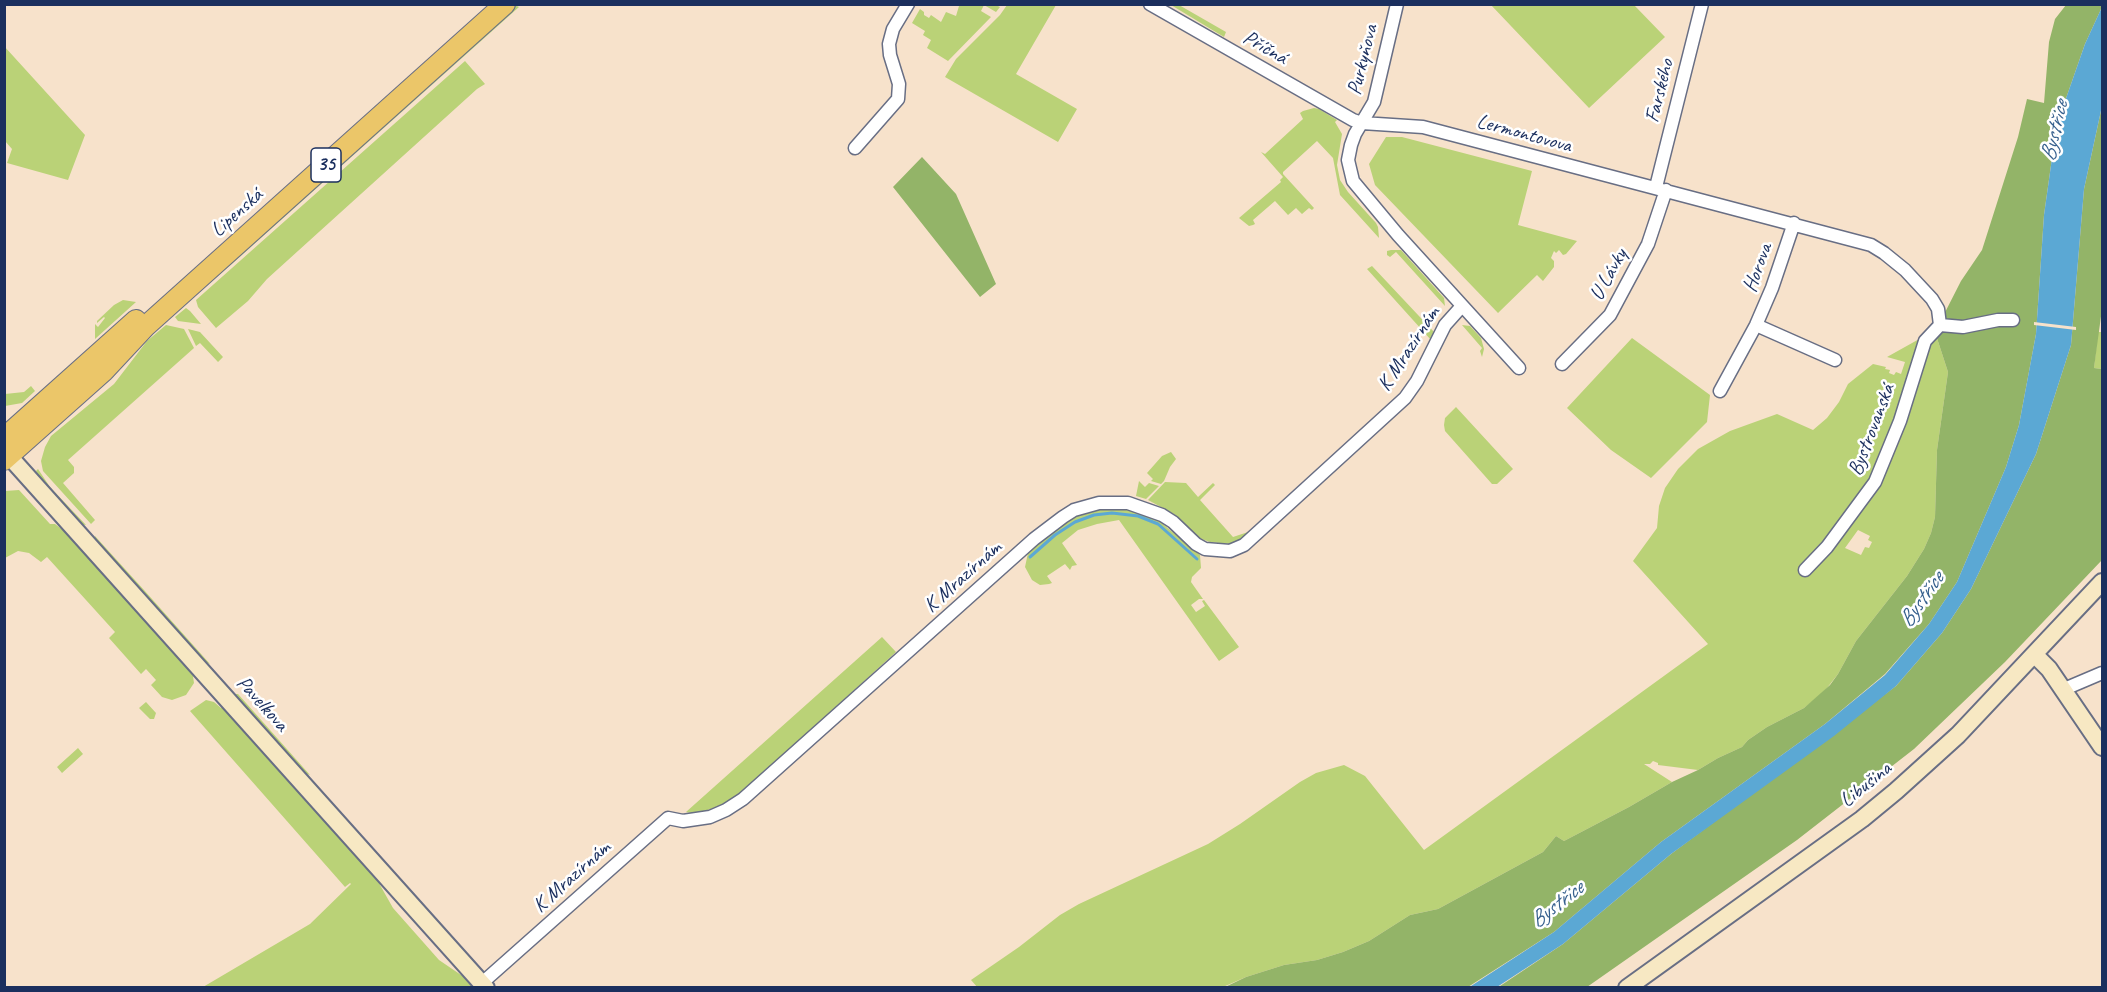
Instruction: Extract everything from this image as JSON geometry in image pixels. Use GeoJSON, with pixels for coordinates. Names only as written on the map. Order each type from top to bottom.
{"type":"FeatureCollection","features":[{"type":"Feature","properties":{"kind":"main road","name":"Lipenská"},"geometry":{"type":"LineString","coordinates":[[6,451],[489,4]]}},
{"type":"Feature","properties":{"kind":"main road","name":"Lipenská"},"geometry":{"type":"LineString","coordinates":[[6,451],[104,370],[146,326],[505,4]]}},
{"type":"Feature","properties":{"kind":"street"},"geometry":{"type":"LineString","coordinates":[[855,148],[898,99],[899,84],[889,44],[893,30],[908,4]]}},
{"type":"Feature","properties":{"kind":"street","name":"Purkyňova"},"geometry":{"type":"LineString","coordinates":[[1362,123],[1374,102],[1396,4]]}},
{"type":"Feature","properties":{"kind":"street","name":"Farského"},"geometry":{"type":"LineString","coordinates":[[1661,189],[1702,4]]}},
{"type":"Feature","properties":{"kind":"street","name":"Příčná"},"geometry":{"type":"LineString","coordinates":[[1153,5],[1362,123]]}},
{"type":"Feature","properties":{"kind":"street"},"geometry":{"type":"LineString","coordinates":[[1362,123],[1355,134],[1348,160],[1353,181],[1368,202],[1519,368]]}},
{"type":"Feature","properties":{"kind":"street","name":"Lermontovova"},"geometry":{"type":"LineString","coordinates":[[1362,123],[1423,127],[1863,242],[1884,252],[1905,270],[1932,299],[1938,309],[1940,325]]}},
{"type":"Feature","properties":{"kind":"street","name":"U Lávky"},"geometry":{"type":"LineString","coordinates":[[1562,364],[1610,315],[1648,244],[1661,189]]}},
{"type":"Feature","properties":{"kind":"street","name":"Horova"},"geometry":{"type":"LineString","coordinates":[[1720,390],[1756,325],[1772,288],[1794,223]]}},
{"type":"Feature","properties":{"kind":"street","name":"K Mrazírnám"},"geometry":{"type":"LineString","coordinates":[[484,985],[668,818],[683,821],[710,817],[743,799],[1034,539],[1068,513],[1098,503],[1128,503],[1150,509],[1168,518],[1196,544],[1205,549],[1230,551],[1244,545],[1405,398],[1417,381],[1445,325],[1462,306]]}},
{"type":"Feature","properties":{"kind":"street"},"geometry":{"type":"LineString","coordinates":[[1940,325],[1963,327],[1998,320],[2013,320]]}},
{"type":"Feature","properties":{"kind":"street","name":"Horova"},"geometry":{"type":"LineString","coordinates":[[1756,325],[1836,360]]}},
{"type":"Feature","properties":{"kind":"street","name":"Bystrovanská"},"geometry":{"type":"LineString","coordinates":[[1805,570],[1827,547],[1875,482],[1900,421],[1925,341],[1940,325]]}},
{"type":"Feature","properties":{"kind":"street","name":"Pavelkova"},"geometry":{"type":"LineString","coordinates":[[6,451],[484,985]]}},
{"type":"Feature","properties":{"kind":"street","name":"Libušina"},"geometry":{"type":"LineString","coordinates":[[1627,987],[1862,819],[1928,764],[2103,582]]}},
{"type":"Feature","properties":{"kind":"street"},"geometry":{"type":"LineString","coordinates":[[2035,654],[2045,664],[2103,747]]}},
{"type":"Feature","properties":{"kind":"street"},"geometry":{"type":"LineString","coordinates":[[2062,690],[2103,673]]}},
{"type":"Feature","properties":{"kind":"green space"},"geometry":{"type":"Polygon","coordinates":[[[515,5],[519,7],[144,340],[110,381],[147,335],[515,5]]]}},
{"type":"Feature","properties":{"kind":"green space"},"geometry":{"type":"Polygon","coordinates":[[[955,5],[984,5],[981,11],[991,17],[948,61],[927,48],[931,40],[923,35],[925,31],[912,23],[920,9],[924,15],[929,18],[931,15],[941,22],[946,12],[956,16],[959,6],[955,5]]]}},
{"type":"Feature","properties":{"kind":"green space"},"geometry":{"type":"Polygon","coordinates":[[[984,5],[996,5],[1000,7],[996,12],[984,5]]]}},
{"type":"Feature","properties":{"kind":"green space"},"geometry":{"type":"Polygon","coordinates":[[[1007,5],[1056,5],[1016,74],[1077,109],[1058,142],[945,77],[956,59],[1007,5]]]}},
{"type":"Feature","properties":{"kind":"green space"},"geometry":{"type":"Polygon","coordinates":[[[1171,5],[1179,5],[1226,32],[1224,37],[1171,5]]]}},
{"type":"Feature","properties":{"kind":"green space"},"geometry":{"type":"Polygon","coordinates":[[[1491,5],[1634,5],[1665,37],[1589,108],[1491,5]]]}},
{"type":"Feature","properties":{"kind":"green space"},"geometry":{"type":"Polygon","coordinates":[[[2066,5],[2102,5],[2102,7],[2085,44],[2063,107],[2053,151],[2044,215],[2036,334],[2019,425],[2006,467],[1957,582],[1929,624],[1885,674],[1825,724],[1661,842],[1554,932],[1468,987],[1223,988],[1246,977],[1284,965],[1317,960],[1343,952],[1369,941],[1410,915],[1438,909],[1543,852],[1556,836],[1564,841],[1742,747],[1767,727],[1804,708],[1830,685],[1856,641],[1907,576],[1931,533],[1935,517],[1937,450],[1948,372],[1935,332],[1961,281],[1982,250],[2018,137],[2027,99],[2044,103],[2049,42],[2055,19],[2066,5]]]}},
{"type":"Feature","properties":{"kind":"green space"},"geometry":{"type":"Polygon","coordinates":[[[4,46],[85,135],[68,180],[7,163],[12,149],[5,141],[4,46]]]}},
{"type":"Feature","properties":{"kind":"green space"},"geometry":{"type":"Polygon","coordinates":[[[465,61],[485,84],[267,279],[248,301],[216,328],[198,307],[196,300],[465,61]]]}},
{"type":"Feature","properties":{"kind":"green space"},"geometry":{"type":"Polygon","coordinates":[[[2102,106],[2102,309],[2094,368],[2102,369],[2102,560],[2005,662],[1914,749],[1797,840],[1587,987],[1497,988],[1563,944],[1671,854],[1896,686],[1942,633],[1971,589],[2036,454],[2071,345],[2084,189],[2102,106]]]}},
{"type":"Feature","properties":{"kind":"green space"},"geometry":{"type":"Polygon","coordinates":[[[1314,108],[1337,120],[1335,122],[1342,134],[1337,165],[1340,180],[1376,223],[1379,238],[1340,195],[1333,158],[1317,141],[1283,172],[1314,208],[1312,210],[1309,208],[1302,214],[1296,208],[1288,215],[1275,201],[1253,220],[1255,224],[1253,225],[1249,226],[1239,218],[1281,182],[1283,177],[1261,152],[1265,154],[1303,119],[1300,113],[1314,108]]]}},
{"type":"Feature","properties":{"kind":"green space"},"geometry":{"type":"Polygon","coordinates":[[[1386,137],[1402,137],[1532,171],[1518,225],[1577,241],[1566,254],[1563,255],[1559,250],[1556,253],[1554,251],[1551,258],[1554,261],[1554,267],[1543,281],[1537,275],[1498,313],[1375,185],[1369,164],[1386,137]]]}},
{"type":"Feature","properties":{"kind":"green space"},"geometry":{"type":"Polygon","coordinates":[[[922,157],[956,194],[996,284],[980,297],[893,187],[922,157]]]}},
{"type":"Feature","properties":{"kind":"green space"},"geometry":{"type":"Polygon","coordinates":[[[1401,250],[1444,298],[1445,306],[1396,252],[1390,257],[1387,255],[1387,251],[1401,250]]]}},
{"type":"Feature","properties":{"kind":"green space"},"geometry":{"type":"Polygon","coordinates":[[[1372,266],[1434,332],[1431,340],[1367,269],[1372,266]]]}},
{"type":"Feature","properties":{"kind":"green space"},"geometry":{"type":"Polygon","coordinates":[[[123,300],[136,302],[95,339],[95,324],[98,327],[105,318],[97,323],[97,321],[123,300]]]}},
{"type":"Feature","properties":{"kind":"green space"},"geometry":{"type":"Polygon","coordinates":[[[186,308],[201,324],[178,321],[175,317],[186,308]]]}},
{"type":"Feature","properties":{"kind":"green space"},"geometry":{"type":"Polygon","coordinates":[[[166,325],[184,329],[194,348],[68,460],[74,467],[74,473],[63,483],[95,520],[91,524],[43,471],[41,461],[45,447],[51,436],[114,384],[147,341],[166,325]]]}},
{"type":"Feature","properties":{"kind":"green space"},"geometry":{"type":"Polygon","coordinates":[[[1462,325],[1470,326],[1481,338],[1484,349],[1482,357],[1480,351],[1482,348],[1462,325]]]}},
{"type":"Feature","properties":{"kind":"green space"},"geometry":{"type":"Polygon","coordinates":[[[188,329],[200,332],[223,357],[218,362],[200,343],[196,346],[188,329]]]}},
{"type":"Feature","properties":{"kind":"green space"},"geometry":{"type":"Polygon","coordinates":[[[1935,332],[1948,372],[1937,450],[1935,517],[1924,549],[1907,576],[1856,641],[1838,674],[1823,693],[1804,708],[1767,727],[1742,747],[1698,770],[1658,765],[1653,761],[1650,764],[1644,764],[1672,782],[1564,841],[1556,836],[1543,852],[1438,909],[1410,915],[1369,941],[1317,960],[1284,965],[1223,987],[978,988],[971,980],[1060,915],[1208,844],[1316,773],[1344,765],[1365,776],[1424,850],[1708,644],[1633,561],[1657,528],[1659,506],[1665,488],[1678,469],[1698,449],[1730,431],[1777,414],[1813,430],[1827,418],[1839,402],[1848,384],[1873,364],[1886,367],[1885,369],[1890,370],[1889,373],[1894,375],[1896,372],[1901,374],[1905,362],[1887,357],[1921,338],[1893,425],[1869,481],[1808,562],[1816,568],[1837,544],[1879,485],[1903,428],[1935,332]],[[1858,530],[1845,548],[1861,555],[1865,547],[1869,548],[1872,542],[1868,540],[1870,536],[1858,530]]]}},
{"type":"Feature","properties":{"kind":"green space"},"geometry":{"type":"Polygon","coordinates":[[[2098,332],[2102,332],[2102,369],[2094,368],[2098,332]]]}},
{"type":"Feature","properties":{"kind":"green space"},"geometry":{"type":"Polygon","coordinates":[[[1632,338],[1710,395],[1707,422],[1651,478],[1611,450],[1567,408],[1632,338]]]}},
{"type":"Feature","properties":{"kind":"green space"},"geometry":{"type":"Polygon","coordinates":[[[31,386],[35,391],[22,403],[5,406],[5,394],[24,392],[31,386]]]}},
{"type":"Feature","properties":{"kind":"green space"},"geometry":{"type":"Polygon","coordinates":[[[1456,407],[1513,469],[1497,484],[1492,484],[1445,431],[1445,418],[1456,407]]]}},
{"type":"Feature","properties":{"kind":"green space"},"geometry":{"type":"Polygon","coordinates":[[[1171,452],[1176,459],[1164,481],[1161,484],[1151,481],[1153,479],[1147,473],[1162,456],[1171,452]]]}},
{"type":"Feature","properties":{"kind":"green space"},"geometry":{"type":"Polygon","coordinates":[[[38,469],[50,487],[86,525],[79,524],[38,478],[36,471],[38,469]]]}},
{"type":"Feature","properties":{"kind":"green space"},"geometry":{"type":"Polygon","coordinates":[[[1139,481],[1145,487],[1149,483],[1159,486],[1146,499],[1136,496],[1139,481]]]}},
{"type":"Feature","properties":{"kind":"green space"},"geometry":{"type":"Polygon","coordinates":[[[1165,482],[1186,483],[1198,497],[1213,483],[1215,485],[1200,500],[1233,537],[1251,531],[1240,541],[1230,544],[1210,542],[1199,538],[1174,514],[1148,500],[1165,482]]]}},
{"type":"Feature","properties":{"kind":"green space"},"geometry":{"type":"Polygon","coordinates":[[[19,490],[50,524],[55,524],[76,540],[192,670],[194,683],[186,695],[172,700],[162,697],[151,685],[156,680],[146,669],[141,674],[109,638],[115,632],[47,557],[41,562],[29,553],[18,551],[5,558],[5,491],[19,490]]]}},
{"type":"Feature","properties":{"kind":"green space"},"geometry":{"type":"Polygon","coordinates":[[[1098,508],[1129,509],[1158,520],[1200,555],[1201,568],[1192,577],[1191,582],[1203,599],[1191,605],[1196,612],[1205,606],[1202,601],[1204,600],[1239,647],[1219,661],[1119,520],[1078,530],[1062,543],[1077,565],[1072,566],[1070,570],[1065,564],[1047,576],[1052,583],[1049,584],[1040,585],[1032,580],[1025,567],[1028,553],[1053,530],[1075,516],[1098,508]]]}},
{"type":"Feature","properties":{"kind":"green space"},"geometry":{"type":"Polygon","coordinates":[[[95,536],[210,664],[203,661],[95,542],[95,536]]]}},
{"type":"Feature","properties":{"kind":"green space"},"geometry":{"type":"Polygon","coordinates":[[[882,637],[896,652],[737,797],[697,814],[686,812],[882,637]]]}},
{"type":"Feature","properties":{"kind":"green space"},"geometry":{"type":"Polygon","coordinates":[[[236,694],[310,775],[304,773],[233,697],[236,694]]]}},
{"type":"Feature","properties":{"kind":"green space"},"geometry":{"type":"Polygon","coordinates":[[[206,700],[214,702],[221,708],[224,705],[379,880],[393,908],[439,960],[464,977],[473,987],[203,987],[310,924],[351,884],[345,887],[190,711],[206,700]]]}},
{"type":"Feature","properties":{"kind":"green space"},"geometry":{"type":"Polygon","coordinates":[[[146,702],[156,713],[154,719],[150,719],[139,708],[146,702]]]}},
{"type":"Feature","properties":{"kind":"green space"},"geometry":{"type":"Polygon","coordinates":[[[78,748],[83,754],[62,773],[57,767],[78,748]]]}},
{"type":"Feature","properties":{"kind":"water"},"geometry":{"type":"Polygon","coordinates":[[[2102,7],[2102,106],[2084,189],[2071,345],[2036,454],[1971,589],[1942,633],[1896,686],[1834,736],[1671,854],[1563,944],[1497,987],[1468,988],[1554,932],[1661,842],[1825,724],[1885,675],[1929,624],[1957,582],[2006,467],[2019,425],[2036,334],[2044,215],[2053,151],[2063,107],[2085,44],[2102,7]]]}},
{"type":"Feature","properties":{"kind":"pier"},"geometry":{"type":"Polygon","coordinates":[[[2034,322],[2076,327],[2076,330],[2034,325],[2034,322]]]}},
{"type":"Feature","properties":{"kind":"waterway"},"geometry":{"type":"LineString","coordinates":[[1030,557],[1055,535],[1075,522],[1094,515],[1112,513],[1138,516],[1158,524],[1197,559]]}},
{"type":"Feature","properties":{"kind":"water label","name":"Bystřice"},"geometry":{"type":"Point","coordinates":[2055,131]}},
{"type":"Feature","properties":{"kind":"water label","name":"Bystřice"},"geometry":{"type":"Point","coordinates":[1922,600]}},
{"type":"Feature","properties":{"kind":"water label","name":"Bystřice"},"geometry":{"type":"Point","coordinates":[1557,905]}}]}
